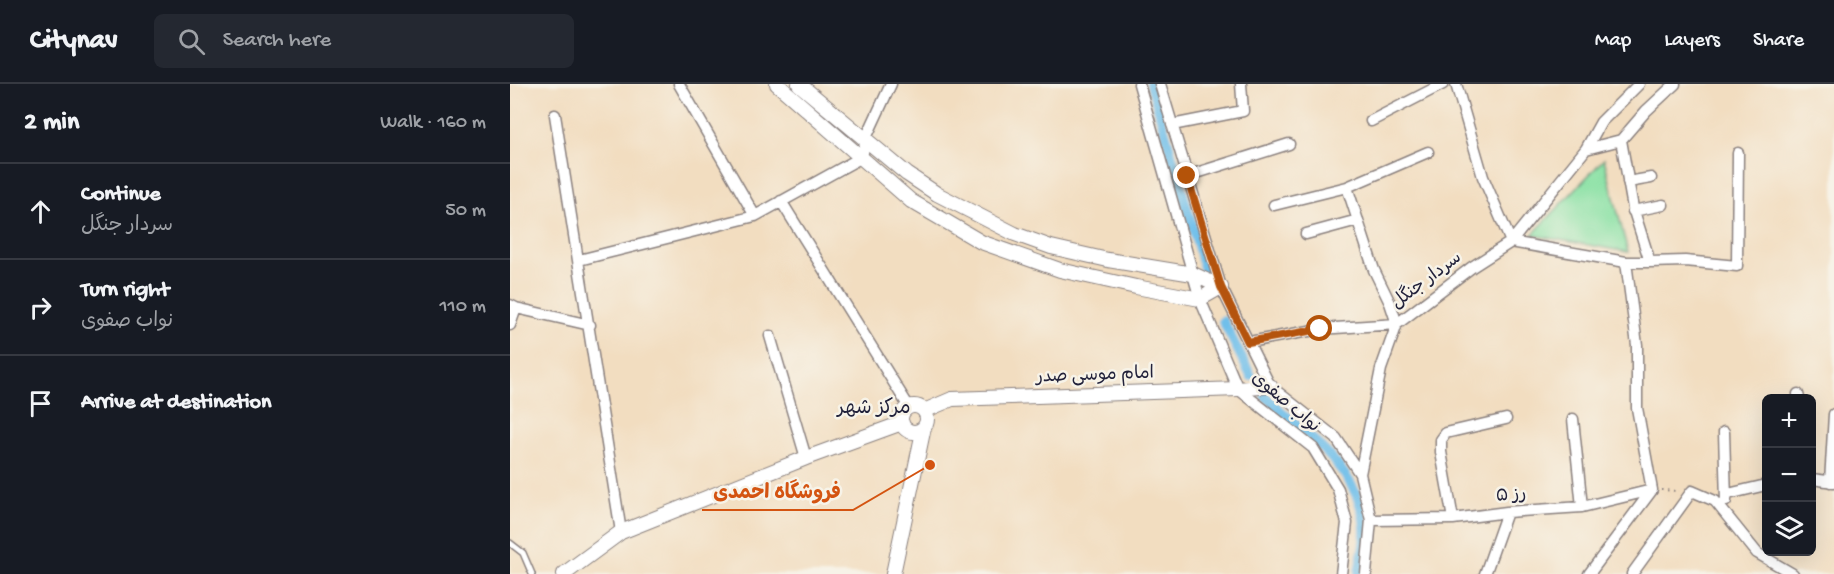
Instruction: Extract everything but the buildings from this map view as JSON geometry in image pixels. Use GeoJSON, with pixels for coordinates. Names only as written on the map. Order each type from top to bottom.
{"type":"FeatureCollection","features":[{"type":"Feature","properties":{"kind":"street"},"geometry":{"type":"LineString","coordinates":[[679,84],[755,216]]}},
{"type":"Feature","properties":{"kind":"street"},"geometry":{"type":"LineString","coordinates":[[777,84],[911,201],[981,242],[1060,270],[1136,287],[1200,299],[1221,287]]}},
{"type":"Feature","properties":{"kind":"street"},"geometry":{"type":"LineString","coordinates":[[579,260],[755,216],[861,157],[866,138],[891,84]]}},
{"type":"Feature","properties":{"kind":"street","name":"نواب صفوی"},"geometry":{"type":"LineString","coordinates":[[1139,84],[1200,299],[1238,389],[1313,448],[1338,489],[1347,523],[1341,574]]}},
{"type":"Feature","properties":{"kind":"street","name":"نواب صفوی"},"geometry":{"type":"LineString","coordinates":[[1160,84],[1221,287],[1270,386],[1336,438],[1360,474],[1371,520],[1366,574]]}},
{"type":"Feature","properties":{"kind":"street"},"geometry":{"type":"LineString","coordinates":[[1172,125],[1244,111],[1240,84]]}},
{"type":"Feature","properties":{"kind":"street"},"geometry":{"type":"LineString","coordinates":[[1371,121],[1443,84]]}},
{"type":"Feature","properties":{"kind":"street"},"geometry":{"type":"LineString","coordinates":[[1456,84],[1483,177],[1511,242],[1626,262],[1685,261],[1737,266],[1738,153]]}},
{"type":"Feature","properties":{"kind":"street","name":"سردار جنگل"},"geometry":{"type":"LineString","coordinates":[[1248,342],[1320,329],[1397,324],[1472,267],[1511,242],[1586,149],[1601,122],[1627,89],[1639,84]]}},
{"type":"Feature","properties":{"kind":"street"},"geometry":{"type":"LineString","coordinates":[[1586,149],[1621,140],[1646,111],[1675,84]]}},
{"type":"Feature","properties":{"kind":"street"},"geometry":{"type":"LineString","coordinates":[[802,85],[907,174],[937,195],[1015,234],[1051,247],[1108,260],[1193,274],[1221,287]]}},
{"type":"Feature","properties":{"kind":"street"},"geometry":{"type":"LineString","coordinates":[[555,115],[621,532]]}},
{"type":"Feature","properties":{"kind":"street"},"geometry":{"type":"LineString","coordinates":[[1621,140],[1633,211],[1650,262]]}},
{"type":"Feature","properties":{"kind":"street"},"geometry":{"type":"LineString","coordinates":[[1187,176],[1289,144]]}},
{"type":"Feature","properties":{"kind":"street"},"geometry":{"type":"LineString","coordinates":[[1274,205],[1347,187],[1428,152]]}},
{"type":"Feature","properties":{"kind":"street"},"geometry":{"type":"LineString","coordinates":[[1628,182],[1651,178]]}},
{"type":"Feature","properties":{"kind":"street"},"geometry":{"type":"LineString","coordinates":[[1347,187],[1374,270],[1397,324],[1381,369],[1360,474]]}},
{"type":"Feature","properties":{"kind":"street"},"geometry":{"type":"LineString","coordinates":[[781,201],[909,407]]}},
{"type":"Feature","properties":{"kind":"street"},"geometry":{"type":"LineString","coordinates":[[1633,211],[1663,206]]}},
{"type":"Feature","properties":{"kind":"street"},"geometry":{"type":"LineString","coordinates":[[1306,234],[1358,220]]}},
{"type":"Feature","properties":{"kind":"street"},"geometry":{"type":"LineString","coordinates":[[1589,574],[1652,490],[1637,408],[1637,345],[1626,262]]}},
{"type":"Feature","properties":{"kind":"street"},"geometry":{"type":"LineString","coordinates":[[510,325],[513,306],[590,325]]}},
{"type":"Feature","properties":{"kind":"street"},"geometry":{"type":"LineString","coordinates":[[770,336],[806,458]]}},
{"type":"Feature","properties":{"kind":"street","name":"امام موسی صدر"},"geometry":{"type":"LineString","coordinates":[[924,411],[952,399],[1270,386]]}},
{"type":"Feature","properties":{"kind":"street"},"geometry":{"type":"LineString","coordinates":[[893,574],[926,420],[924,411],[917,407],[909,407],[902,415],[902,423],[906,430],[914,432],[924,427]]}},
{"type":"Feature","properties":{"kind":"street"},"geometry":{"type":"LineString","coordinates":[[1816,480],[1832,482],[1834,414]]}},
{"type":"Feature","properties":{"kind":"street"},"geometry":{"type":"LineString","coordinates":[[1453,519],[1441,441],[1446,433],[1506,419]]}},
{"type":"Feature","properties":{"kind":"street"},"geometry":{"type":"LineString","coordinates":[[1573,419],[1582,507]]}},
{"type":"Feature","properties":{"kind":"street"},"geometry":{"type":"LineString","coordinates":[[564,574],[621,532],[806,458],[902,423]]}},
{"type":"Feature","properties":{"kind":"street"},"geometry":{"type":"LineString","coordinates":[[1720,501],[1724,432]]}},
{"type":"Feature","properties":{"kind":"street"},"geometry":{"type":"LineString","coordinates":[[1720,501],[1728,494],[1762,486]]}},
{"type":"Feature","properties":{"kind":"street","name":"رز ۵"},"geometry":{"type":"LineString","coordinates":[[1371,520],[1453,519],[1507,512],[1582,507],[1652,490]]}},
{"type":"Feature","properties":{"kind":"street"},"geometry":{"type":"LineString","coordinates":[[1632,574],[1692,491],[1720,501],[1757,553],[1793,574]]}},
{"type":"Feature","properties":{"kind":"street"},"geometry":{"type":"LineString","coordinates":[[1485,574],[1507,512]]}},
{"type":"Feature","properties":{"kind":"lane"},"geometry":{"type":"LineString","coordinates":[[510,543],[523,553],[532,574]]}},
{"type":"Feature","properties":{"kind":"path"},"geometry":{"type":"LineString","coordinates":[[1652,490],[1692,491]]}},
{"type":"Feature","properties":{"kind":"green space"},"geometry":{"type":"Polygon","coordinates":[[[1604,159],[1628,252],[1532,235],[1604,159]]]}},
{"type":"Feature","properties":{"kind":"waterway"},"geometry":{"type":"LineString","coordinates":[[1151,84],[1209,284]]}},
{"type":"Feature","properties":{"kind":"waterway"},"geometry":{"type":"LineString","coordinates":[[1223,321],[1251,376]]}},
{"type":"Feature","properties":{"kind":"waterway"},"geometry":{"type":"LineString","coordinates":[[1265,396],[1328,454],[1342,470],[1353,488],[1361,507],[1365,528],[1359,574]]}},
{"type":"Feature","properties":{"kind":"place","name":"فروشگاه احمدی"},"geometry":{"type":"Point","coordinates":[930,465]}},
{"type":"Feature","properties":{"kind":"district","name":"مرکز شهر"},"geometry":{"type":"Point","coordinates":[874,409]}},
{"type":"Feature","properties":{"kind":"route"},"geometry":{"type":"LineString","coordinates":[[1187,176],[1221,287],[1248,342],[1320,329]]}}]}
